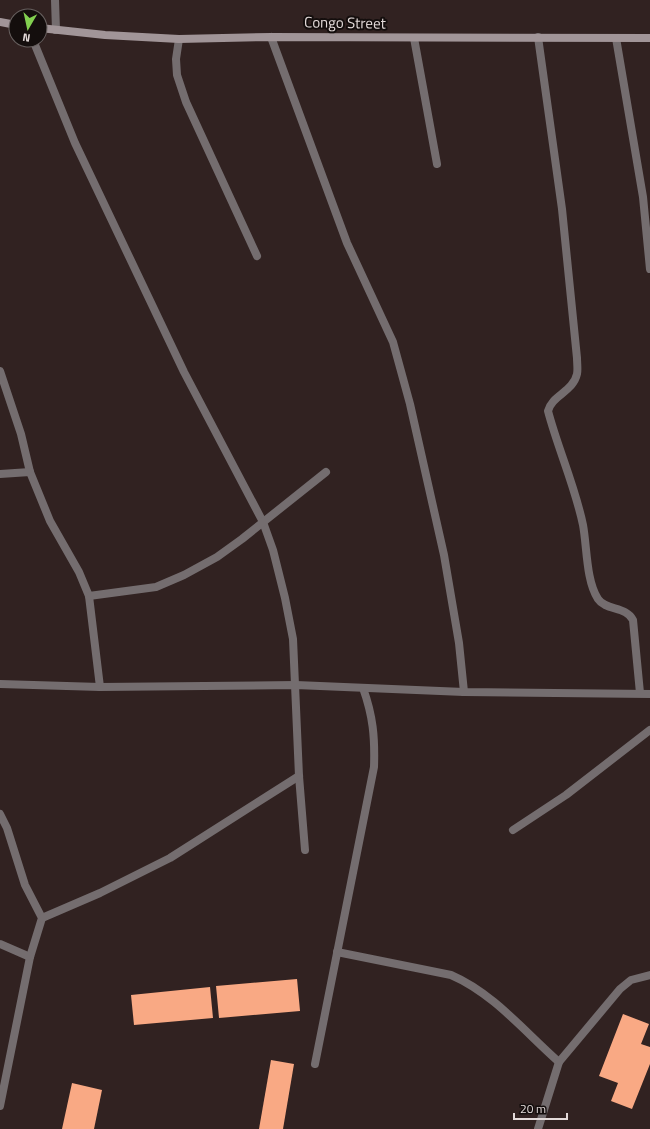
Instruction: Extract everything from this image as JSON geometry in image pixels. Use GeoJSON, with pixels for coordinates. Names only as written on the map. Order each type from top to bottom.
{"type":"FeatureCollection","features":[{"type":"Feature","properties":{"kind":"main road","name":"Congo Street"},"geometry":{"type":"LineString","coordinates":[[48,29],[105,35],[179,38],[650,38]]}},
{"type":"Feature","properties":{"kind":"street"},"geometry":{"type":"LineString","coordinates":[[55,0],[56,30]]}},
{"type":"Feature","properties":{"kind":"street"},"geometry":{"type":"LineString","coordinates":[[271,37],[347,243],[394,349],[410,404],[444,555],[458,636],[464,692]]}},
{"type":"Feature","properties":{"kind":"street"},"geometry":{"type":"LineString","coordinates":[[538,37],[562,209],[577,358],[577,374],[570,388],[550,405],[548,411],[582,524],[592,587],[598,600],[610,607],[626,612],[633,620],[640,693]]}},
{"type":"Feature","properties":{"kind":"street"},"geometry":{"type":"LineString","coordinates":[[179,38],[176,59],[177,75],[186,102],[257,256]]}},
{"type":"Feature","properties":{"kind":"street"},"geometry":{"type":"LineString","coordinates":[[414,38],[437,164]]}},
{"type":"Feature","properties":{"kind":"street"},"geometry":{"type":"LineString","coordinates":[[616,38],[643,197],[650,269]]}},
{"type":"Feature","properties":{"kind":"street"},"geometry":{"type":"LineString","coordinates":[[35,48],[75,144],[184,372],[263,522],[273,550],[293,639],[299,776],[305,850]]}},
{"type":"Feature","properties":{"kind":"street"},"geometry":{"type":"LineString","coordinates":[[0,371],[21,434],[30,472],[50,521],[79,572],[89,596],[100,687]]}},
{"type":"Feature","properties":{"kind":"street"},"geometry":{"type":"LineString","coordinates":[[0,474],[30,472]]}},
{"type":"Feature","properties":{"kind":"street"},"geometry":{"type":"LineString","coordinates":[[89,596],[156,587],[184,576],[217,558],[326,472]]}},
{"type":"Feature","properties":{"kind":"street"},"geometry":{"type":"LineString","coordinates":[[0,684],[100,687],[296,685],[464,692],[650,694]]}},
{"type":"Feature","properties":{"kind":"street"},"geometry":{"type":"LineString","coordinates":[[315,1064],[374,767],[374,727],[371,710],[363,688]]}},
{"type":"Feature","properties":{"kind":"street"},"geometry":{"type":"LineString","coordinates":[[514,830],[566,795],[650,730]]}},
{"type":"Feature","properties":{"kind":"street"},"geometry":{"type":"LineString","coordinates":[[42,918],[100,893],[170,858],[299,776]]}},
{"type":"Feature","properties":{"kind":"street"},"geometry":{"type":"LineString","coordinates":[[0,814],[7,828],[25,885],[42,918],[30,957],[0,1106]]}},
{"type":"Feature","properties":{"kind":"street"},"geometry":{"type":"LineString","coordinates":[[0,944],[30,957]]}},
{"type":"Feature","properties":{"kind":"street"},"geometry":{"type":"LineString","coordinates":[[337,952],[451,975],[461,979],[490,999],[559,1062]]}},
{"type":"Feature","properties":{"kind":"street"},"geometry":{"type":"LineString","coordinates":[[538,1129],[559,1062],[620,989],[631,980],[650,975]]}},
{"type":"Feature","properties":{"kind":"building"},"geometry":{"type":"Polygon","coordinates":[[[297,979],[300,1011],[219,1018],[216,986],[297,979]]]}},
{"type":"Feature","properties":{"kind":"building"},"geometry":{"type":"Polygon","coordinates":[[[210,987],[213,1018],[134,1025],[131,995],[210,987]]]}},
{"type":"Feature","properties":{"kind":"building"},"geometry":{"type":"Polygon","coordinates":[[[623,1014],[649,1024],[641,1044],[650,1047],[650,1064],[632,1109],[611,1101],[618,1083],[599,1076],[623,1014]]]}},
{"type":"Feature","properties":{"kind":"building"},"geometry":{"type":"Polygon","coordinates":[[[271,1060],[294,1064],[283,1129],[259,1129],[271,1060]]]}},
{"type":"Feature","properties":{"kind":"building"},"geometry":{"type":"Polygon","coordinates":[[[72,1083],[102,1090],[94,1129],[62,1129],[72,1083]]]}}]}
